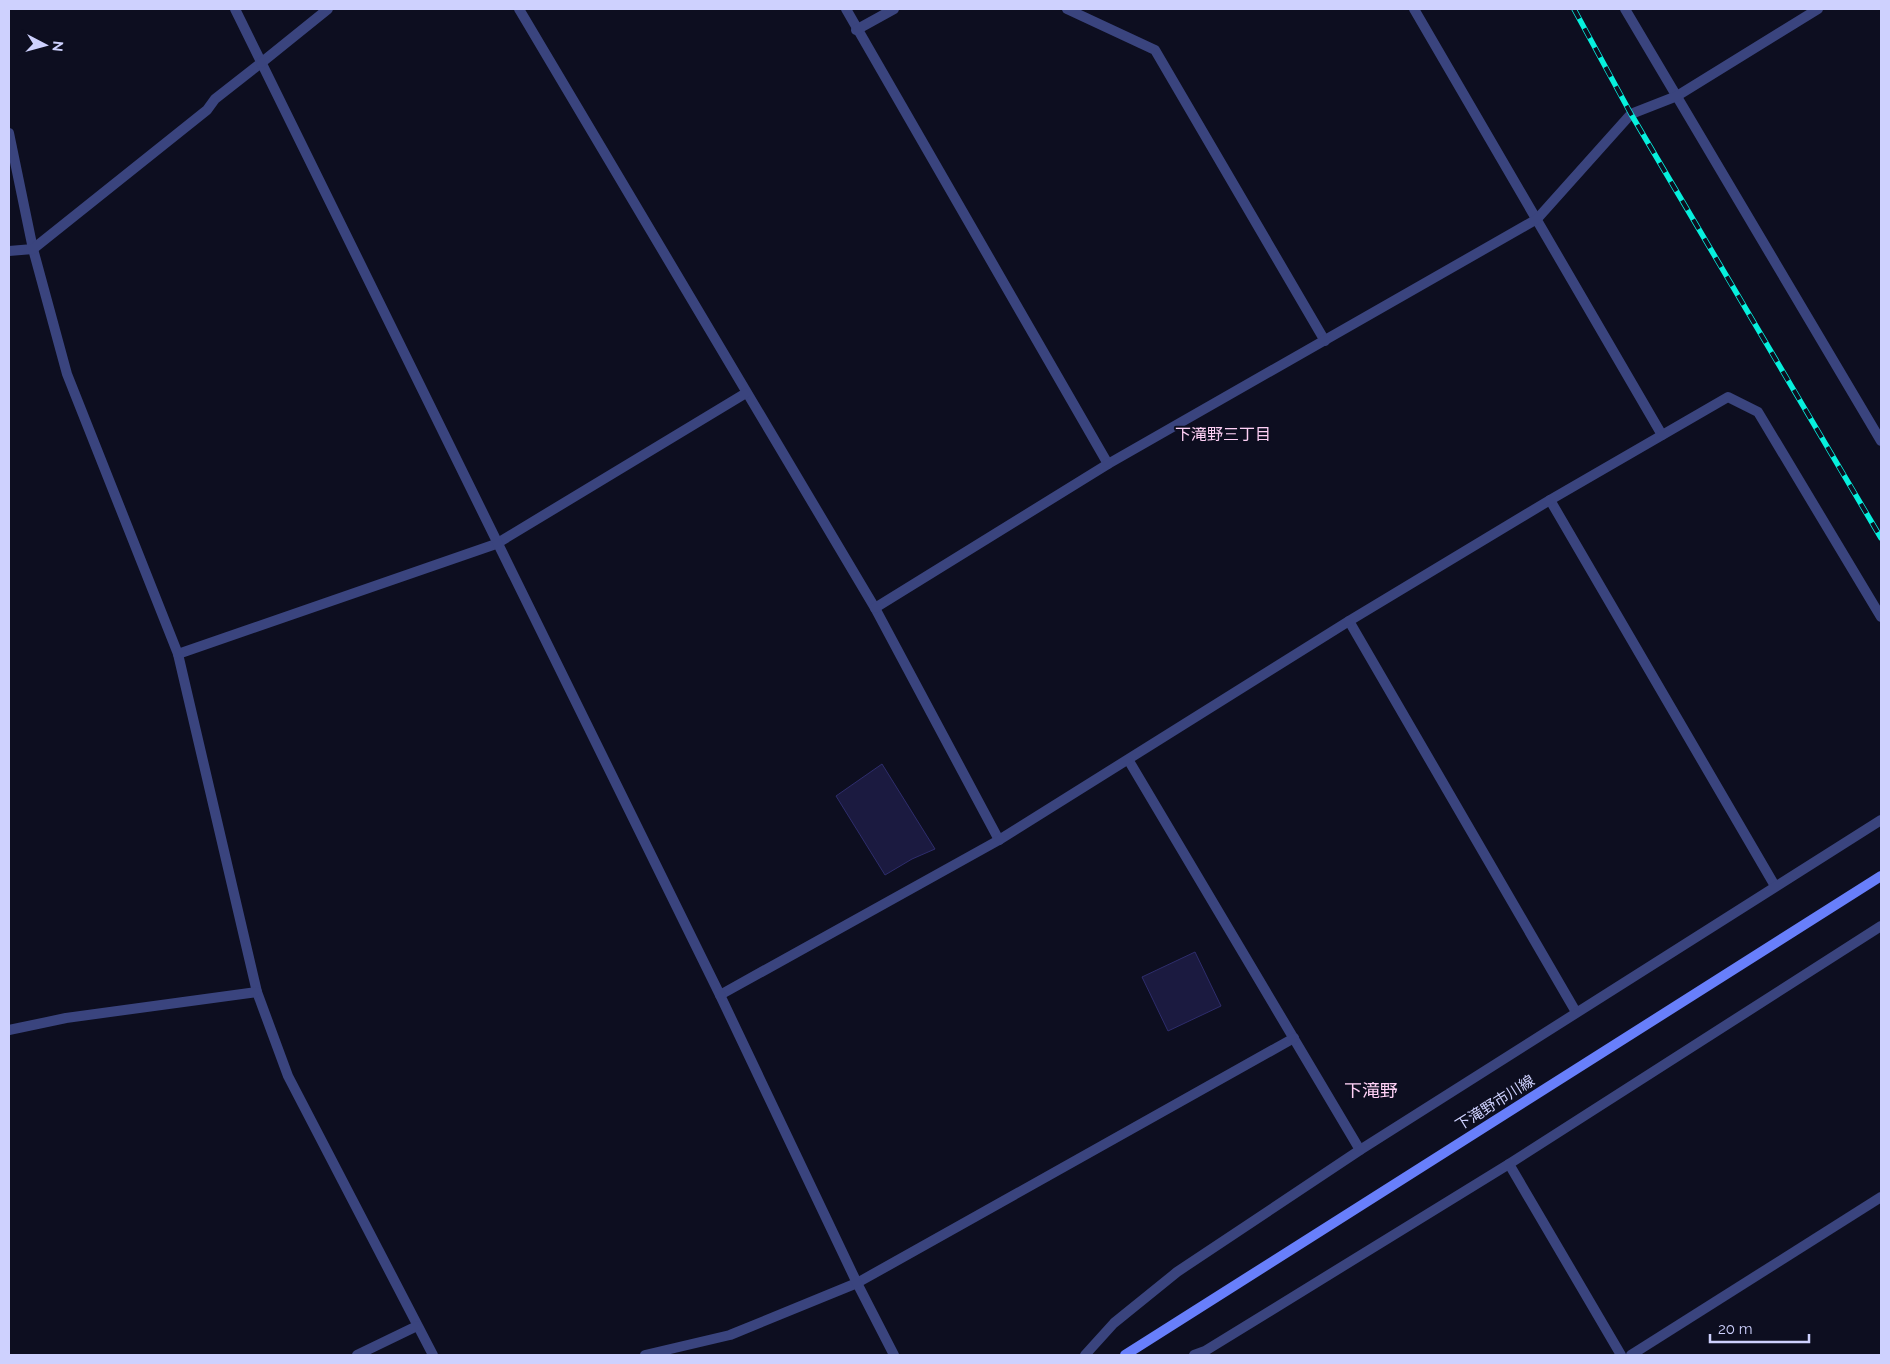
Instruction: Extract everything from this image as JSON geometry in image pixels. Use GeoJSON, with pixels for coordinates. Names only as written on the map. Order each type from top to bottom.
{"type":"FeatureCollection","features":[{"type":"Feature","properties":{"kind":"main road","name":"下滝野市川線"},"geometry":{"type":"LineString","coordinates":[[1125,1355],[1881,876]]}},
{"type":"Feature","properties":{"kind":"street"},"geometry":{"type":"LineString","coordinates":[[235,9],[496,544],[720,995],[857,1284],[894,1355]]}},
{"type":"Feature","properties":{"kind":"street"},"geometry":{"type":"LineString","coordinates":[[9,251],[33,249],[207,110],[215,99],[328,9]]}},
{"type":"Feature","properties":{"kind":"street"},"geometry":{"type":"LineString","coordinates":[[519,9],[875,608],[999,840]]}},
{"type":"Feature","properties":{"kind":"street"},"geometry":{"type":"LineString","coordinates":[[846,9],[856,30],[1108,464]]}},
{"type":"Feature","properties":{"kind":"street"},"geometry":{"type":"LineString","coordinates":[[856,30],[894,9]]}},
{"type":"Feature","properties":{"kind":"street"},"geometry":{"type":"LineString","coordinates":[[1067,9],[1155,50],[1325,341]]}},
{"type":"Feature","properties":{"kind":"street"},"geometry":{"type":"LineString","coordinates":[[1414,9],[1662,435]]}},
{"type":"Feature","properties":{"kind":"street"},"geometry":{"type":"LineString","coordinates":[[1625,9],[1881,441]]}},
{"type":"Feature","properties":{"kind":"street"},"geometry":{"type":"LineString","coordinates":[[875,608],[1108,464],[1537,219],[1631,114],[1677,96],[1818,9]]}},
{"type":"Feature","properties":{"kind":"street"},"geometry":{"type":"LineString","coordinates":[[9,133],[33,249],[67,374],[178,654],[257,992],[288,1076],[433,1355]]}},
{"type":"Feature","properties":{"kind":"street"},"geometry":{"type":"LineString","coordinates":[[178,654],[496,544],[746,393]]}},
{"type":"Feature","properties":{"kind":"street"},"geometry":{"type":"LineString","coordinates":[[720,995],[999,840],[1129,761],[1349,621],[1550,500],[1728,397],[1758,412],[1881,617]]}},
{"type":"Feature","properties":{"kind":"street"},"geometry":{"type":"LineString","coordinates":[[1550,500],[1774,886]]}},
{"type":"Feature","properties":{"kind":"street"},"geometry":{"type":"LineString","coordinates":[[1349,621],[1576,1012]]}},
{"type":"Feature","properties":{"kind":"street"},"geometry":{"type":"LineString","coordinates":[[1129,761],[1360,1150]]}},
{"type":"Feature","properties":{"kind":"street"},"geometry":{"type":"LineString","coordinates":[[1085,1355],[1114,1323],[1178,1272],[1360,1150],[1881,820]]}},
{"type":"Feature","properties":{"kind":"street"},"geometry":{"type":"LineString","coordinates":[[1194,1355],[1205,1351],[1509,1164],[1881,926]]}},
{"type":"Feature","properties":{"kind":"street"},"geometry":{"type":"LineString","coordinates":[[9,1030],[66,1018],[257,992]]}},
{"type":"Feature","properties":{"kind":"street"},"geometry":{"type":"LineString","coordinates":[[645,1355],[730,1335],[857,1284],[1294,1038]]}},
{"type":"Feature","properties":{"kind":"street"},"geometry":{"type":"LineString","coordinates":[[1509,1164],[1621,1355]]}},
{"type":"Feature","properties":{"kind":"street"},"geometry":{"type":"LineString","coordinates":[[1631,1355],[1881,1197]]}},
{"type":"Feature","properties":{"kind":"street"},"geometry":{"type":"LineString","coordinates":[[357,1355],[417,1326]]}},
{"type":"Feature","properties":{"kind":"building"},"geometry":{"type":"Polygon","coordinates":[[[882,764],[935,849],[912,859],[885,875],[836,796],[882,764]]]}},
{"type":"Feature","properties":{"kind":"building"},"geometry":{"type":"Polygon","coordinates":[[[1195,952],[1221,1006],[1168,1031],[1142,977],[1195,952]]]}},
{"type":"Feature","properties":{"kind":"railway"},"geometry":{"type":"LineString","coordinates":[[1574,9],[1631,114],[1881,538]]}},
{"type":"Feature","properties":{"kind":"district","name":"下滝野三丁目"},"geometry":{"type":"Point","coordinates":[1223,434]}},
{"type":"Feature","properties":{"kind":"district","name":"下滝野"},"geometry":{"type":"Point","coordinates":[1371,1090]}}]}
